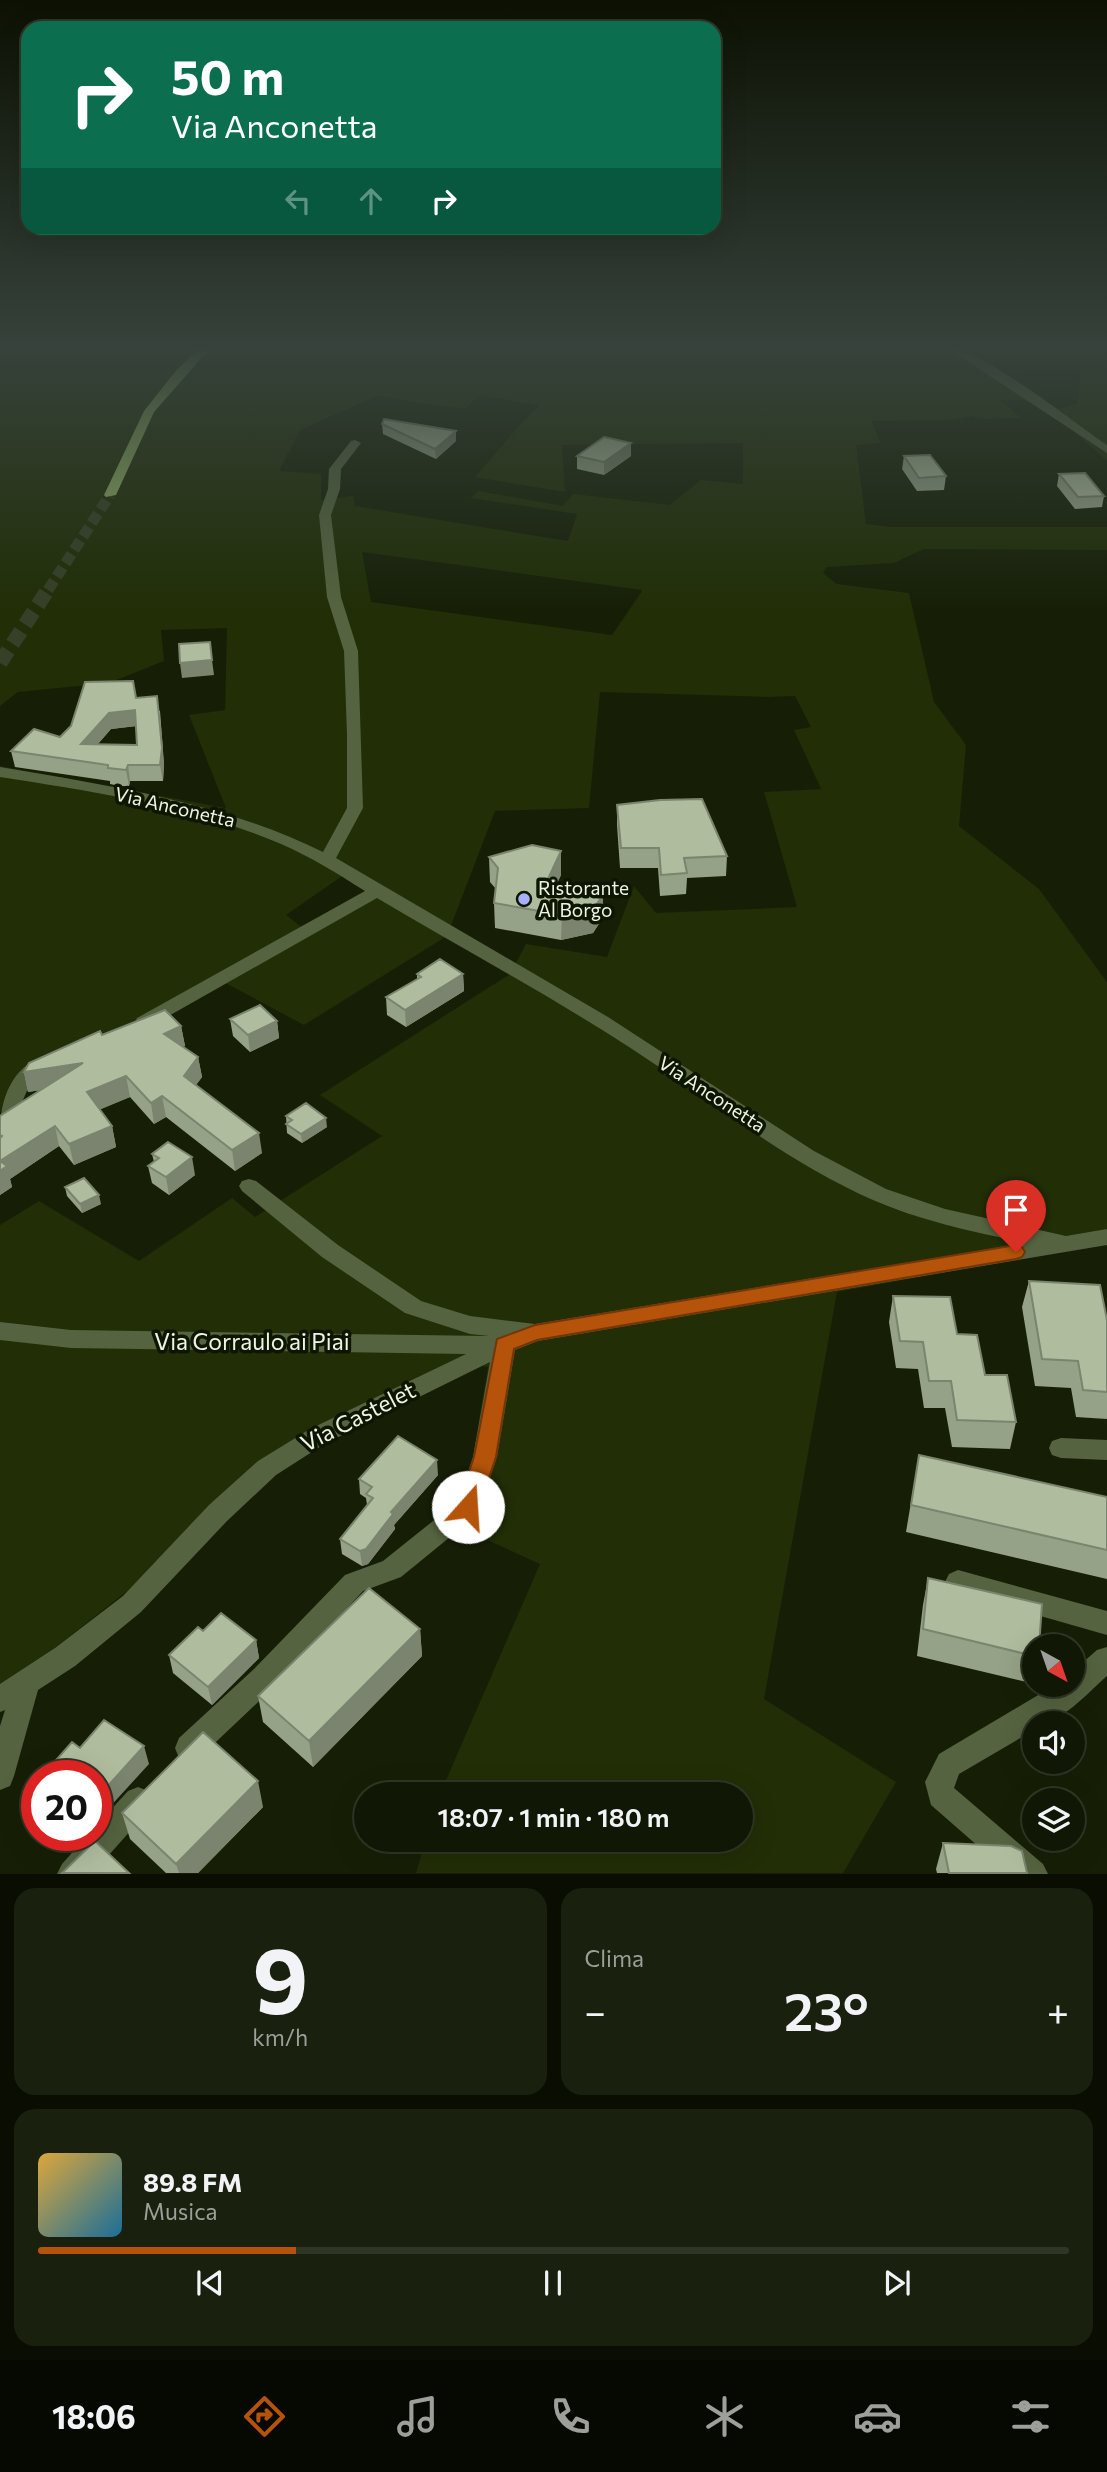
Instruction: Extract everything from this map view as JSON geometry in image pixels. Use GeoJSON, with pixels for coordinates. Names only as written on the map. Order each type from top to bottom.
{"type":"FeatureCollection","features":[{"type":"Feature","properties":{"kind":"main road"},"geometry":{"type":"LineString","coordinates":[[110,495],[138,435]]}},
{"type":"Feature","properties":{"kind":"street"},"geometry":{"type":"LineString","coordinates":[[1086,435],[1107,450]]}},
{"type":"Feature","properties":{"kind":"street"},"geometry":{"type":"LineString","coordinates":[[327,860],[355,808],[355,735],[351,651],[334,597],[325,515],[334,489],[335,469],[355,443]]}},
{"type":"Feature","properties":{"kind":"street","name":"Via Anconetta"},"geometry":{"type":"LineString","coordinates":[[0,772],[207,811],[260,828],[327,860],[600,1020],[733,1110],[834,1171],[881,1195],[946,1216],[1069,1243]]}},
{"type":"Feature","properties":{"kind":"street"},"geometry":{"type":"LineString","coordinates":[[131,1029],[377,891]]}},
{"type":"Feature","properties":{"kind":"street"},"geometry":{"type":"LineString","coordinates":[[0,1123],[10,1109],[24,1077],[36,1067],[63,1056]]}},
{"type":"Feature","properties":{"kind":"street"},"geometry":{"type":"LineString","coordinates":[[249,1186],[330,1251],[414,1307],[470,1325],[535,1333]]}},
{"type":"Feature","properties":{"kind":"street","name":"Via Anconetta"},"geometry":{"type":"LineString","coordinates":[[505,1345],[535,1333],[1107,1237]]}},
{"type":"Feature","properties":{"kind":"street","name":"Via Corraulo ai Piai"},"geometry":{"type":"LineString","coordinates":[[0,1331],[71,1339],[143,1341],[505,1345]]}},
{"type":"Feature","properties":{"kind":"street"},"geometry":{"type":"LineString","coordinates":[[72,1874],[161,1776],[264,1678],[354,1583],[392,1569],[468,1507],[485,1457],[505,1345]]}},
{"type":"Feature","properties":{"kind":"street","name":"Via Castelet"},"geometry":{"type":"LineString","coordinates":[[0,1699],[98,1633],[132,1604],[218,1513],[267,1468],[318,1436],[505,1345]]}},
{"type":"Feature","properties":{"kind":"street"},"geometry":{"type":"LineString","coordinates":[[1060,1448],[1107,1450]]}},
{"type":"Feature","properties":{"kind":"street"},"geometry":{"type":"LineString","coordinates":[[958,1582],[1107,1623]]}},
{"type":"Feature","properties":{"kind":"street"},"geometry":{"type":"LineString","coordinates":[[1032,1874],[941,1795],[939,1782],[949,1763],[1056,1702],[1107,1659]]}},
{"type":"Feature","properties":{"kind":"street"},"geometry":{"type":"LineString","coordinates":[[0,1776],[26,1684]]}},
{"type":"Feature","properties":{"kind":"green space"},"geometry":{"type":"Polygon","coordinates":[[[0,435],[297,435],[279,471],[321,474],[321,500],[353,496],[355,506],[568,541],[577,514],[471,498],[478,491],[563,506],[573,494],[670,505],[701,480],[743,484],[743,443],[562,445],[565,492],[475,477],[511,435],[877,435],[880,443],[856,445],[866,524],[892,527],[1107,527],[1107,550],[924,549],[894,563],[827,567],[823,573],[837,584],[909,593],[934,702],[966,745],[959,826],[1039,889],[1107,982],[1107,1243],[837,1292],[764,1699],[896,1782],[843,1873],[416,1873],[422,1852],[753,1852],[753,1782],[445,1782],[540,1564],[461,1528],[488,1367],[451,1362],[351,1415],[28,1669],[0,1685],[0,1225],[39,1201],[139,1261],[232,1198],[255,1217],[382,1136],[320,1095],[510,974],[526,944],[607,957],[634,886],[656,913],[797,907],[764,792],[821,789],[794,730],[811,727],[795,696],[600,692],[589,808],[495,811],[447,936],[304,1025],[220,980],[43,1069],[0,1112],[0,766],[226,808],[189,715],[225,710],[227,628],[161,630],[164,661],[109,683],[18,692],[0,706],[0,435]],[[362,552],[371,602],[612,635],[642,590],[362,552]],[[348,872],[286,915],[308,932],[379,892],[348,872]]]}},
{"type":"Feature","properties":{"kind":"green space"},"geometry":{"type":"Polygon","coordinates":[[[1079,435],[1107,435],[1107,461],[1079,435]]]}},
{"type":"Feature","properties":{"kind":"building"},"geometry":{"type":"Polygon","coordinates":[[[406,435],[451,435],[435,449],[406,435]]]}},
{"type":"Feature","properties":{"kind":"building"},"geometry":{"type":"Polygon","coordinates":[[[604,437],[631,443],[604,462],[577,456],[604,437]]]}},
{"type":"Feature","properties":{"kind":"building"},"geometry":{"type":"Polygon","coordinates":[[[930,455],[946,476],[919,478],[904,456],[930,455]]]}},
{"type":"Feature","properties":{"kind":"building"},"geometry":{"type":"Polygon","coordinates":[[[1085,473],[1104,496],[1078,497],[1059,474],[1085,473]]]}},
{"type":"Feature","properties":{"kind":"building"},"geometry":{"type":"Polygon","coordinates":[[[210,642],[212,660],[180,663],[179,644],[210,642]]]}},
{"type":"Feature","properties":{"kind":"building"},"geometry":{"type":"Polygon","coordinates":[[[133,681],[136,698],[157,696],[162,748],[160,765],[128,765],[126,770],[11,751],[34,729],[60,737],[71,726],[85,682],[133,681]],[[135,710],[109,713],[81,744],[137,745],[135,710]]]}},
{"type":"Feature","properties":{"kind":"building"},"geometry":{"type":"Polygon","coordinates":[[[702,799],[727,856],[684,858],[687,873],[661,875],[659,848],[621,848],[617,805],[702,799]]]}},
{"type":"Feature","properties":{"kind":"building"},"geometry":{"type":"Polygon","coordinates":[[[532,845],[561,851],[547,881],[603,895],[594,908],[562,915],[494,903],[498,868],[489,857],[532,845]]]}},
{"type":"Feature","properties":{"kind":"building"},"geometry":{"type":"Polygon","coordinates":[[[440,959],[463,974],[405,1010],[386,997],[421,977],[417,974],[440,959]]]}},
{"type":"Feature","properties":{"kind":"building"},"geometry":{"type":"Polygon","coordinates":[[[260,1005],[277,1021],[248,1035],[230,1019],[260,1005]]]}},
{"type":"Feature","properties":{"kind":"building"},"geometry":{"type":"Polygon","coordinates":[[[165,1010],[181,1026],[164,1034],[198,1057],[184,1076],[259,1133],[232,1150],[162,1096],[151,1103],[126,1076],[87,1092],[112,1126],[69,1144],[55,1126],[0,1161],[0,1116],[83,1063],[24,1072],[29,1063],[100,1031],[102,1035],[165,1010]]]}},
{"type":"Feature","properties":{"kind":"building"},"geometry":{"type":"Polygon","coordinates":[[[306,1103],[326,1118],[301,1134],[286,1124],[292,1120],[286,1116],[306,1103]]]}},
{"type":"Feature","properties":{"kind":"building"},"geometry":{"type":"Polygon","coordinates":[[[168,1142],[192,1157],[166,1177],[148,1166],[159,1158],[152,1154],[168,1142]]]}},
{"type":"Feature","properties":{"kind":"building"},"geometry":{"type":"Polygon","coordinates":[[[0,1161],[7,1166],[0,1171],[0,1161]]]}},
{"type":"Feature","properties":{"kind":"building"},"geometry":{"type":"Polygon","coordinates":[[[84,1178],[99,1195],[80,1204],[65,1187],[84,1178]]]}},
{"type":"Feature","properties":{"kind":"building"},"geometry":{"type":"Polygon","coordinates":[[[1029,1281],[1100,1285],[1107,1320],[1107,1392],[1083,1390],[1078,1361],[1042,1359],[1029,1281]]]}},
{"type":"Feature","properties":{"kind":"building"},"geometry":{"type":"Polygon","coordinates":[[[893,1296],[950,1297],[957,1334],[977,1335],[985,1375],[1007,1375],[1016,1422],[957,1420],[951,1381],[929,1381],[923,1342],[900,1341],[893,1296]]]}},
{"type":"Feature","properties":{"kind":"building"},"geometry":{"type":"Polygon","coordinates":[[[398,1436],[437,1460],[391,1512],[393,1514],[366,1549],[360,1551],[340,1539],[373,1498],[366,1494],[372,1487],[359,1479],[398,1436]]]}},
{"type":"Feature","properties":{"kind":"building"},"geometry":{"type":"Polygon","coordinates":[[[919,1455],[1107,1497],[1107,1550],[911,1505],[919,1455]]]}},
{"type":"Feature","properties":{"kind":"building"},"geometry":{"type":"Polygon","coordinates":[[[928,1578],[1042,1604],[1040,1634],[1022,1634],[1022,1653],[923,1629],[928,1578]]]}},
{"type":"Feature","properties":{"kind":"building"},"geometry":{"type":"Polygon","coordinates":[[[369,1588],[420,1629],[309,1741],[258,1696],[369,1588]]]}},
{"type":"Feature","properties":{"kind":"building"},"geometry":{"type":"Polygon","coordinates":[[[221,1613],[256,1640],[208,1687],[169,1655],[198,1627],[203,1631],[221,1613]]]}},
{"type":"Feature","properties":{"kind":"building"},"geometry":{"type":"Polygon","coordinates":[[[104,1720],[144,1746],[112,1781],[112,1760],[56,1760],[72,1742],[80,1748],[104,1720]]]}},
{"type":"Feature","properties":{"kind":"building"},"geometry":{"type":"Polygon","coordinates":[[[203,1732],[258,1781],[176,1864],[122,1813],[203,1732]]]}},
{"type":"Feature","properties":{"kind":"building"},"geometry":{"type":"Polygon","coordinates":[[[943,1843],[1011,1846],[1022,1851],[1027,1873],[949,1873],[943,1843]]]}},
{"type":"Feature","properties":{"kind":"building"},"geometry":{"type":"Polygon","coordinates":[[[85,1851],[106,1851],[129,1873],[62,1873],[85,1851]]]}},
{"type":"Feature","properties":{"kind":"tunnel"},"geometry":{"type":"LineString","coordinates":[[48,590],[110,495]]}},
{"type":"Feature","properties":{"kind":"tunnel"},"geometry":{"type":"LineString","coordinates":[[0,663],[49,588]]}},
{"type":"Feature","properties":{"kind":"place","name":"Ristorante Al Borgo"},"geometry":{"type":"Point","coordinates":[524,899]}},
{"type":"Feature","properties":{"kind":"route"},"geometry":{"type":"LineString","coordinates":[[468,1507],[485,1457],[505,1345],[535,1333],[1016,1252]]}}]}
